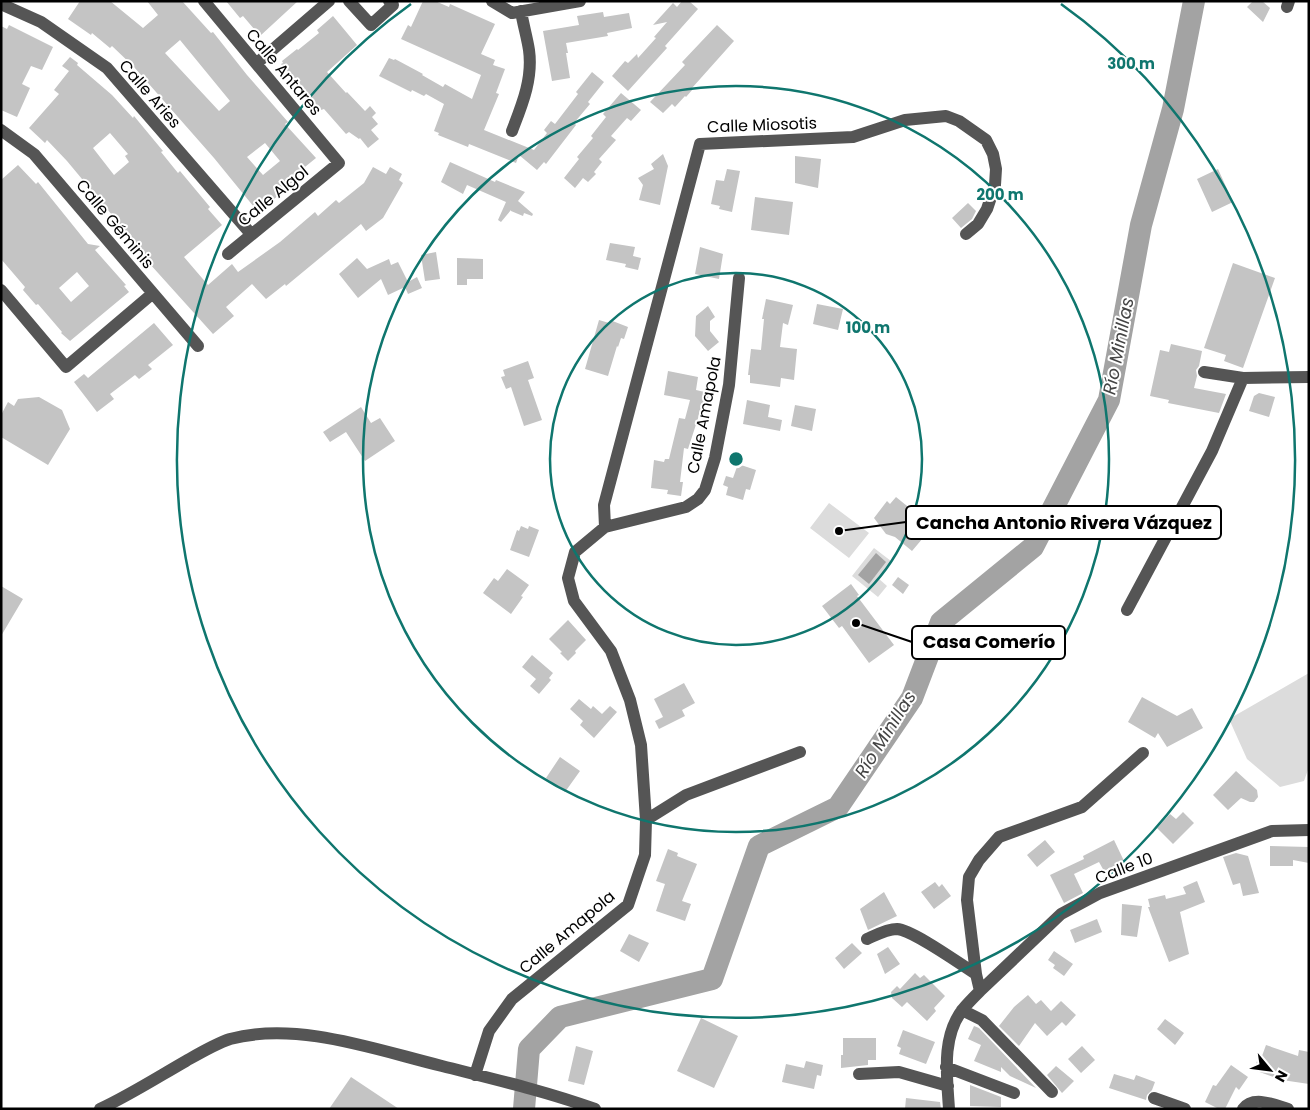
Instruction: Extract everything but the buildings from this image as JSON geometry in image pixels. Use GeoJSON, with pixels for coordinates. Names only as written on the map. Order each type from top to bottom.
{"type":"FeatureCollection","features":[{"type":"Feature","properties":{"kind":"street","name":"Calle Antares"},"geometry":{"type":"LineString","coordinates":[[204,1],[339,163]]}},
{"type":"Feature","properties":{"kind":"street"},"geometry":{"type":"LineString","coordinates":[[257,63],[329,1]]}},
{"type":"Feature","properties":{"kind":"street"},"geometry":{"type":"LineString","coordinates":[[349,1],[371,24],[393,5],[389,1]]}},
{"type":"Feature","properties":{"kind":"street"},"geometry":{"type":"LineString","coordinates":[[492,1],[512,13],[580,1]]}},
{"type":"Feature","properties":{"kind":"street","name":"Calle Aries"},"geometry":{"type":"LineString","coordinates":[[1,4],[41,22],[107,68],[251,234]]}},
{"type":"Feature","properties":{"kind":"street"},"geometry":{"type":"LineString","coordinates":[[512,131],[526,95],[529,75],[529,50],[521,11]]}},
{"type":"Feature","properties":{"kind":"street","name":"Calle Miosotis"},"geometry":{"type":"LineString","coordinates":[[604,527],[604,505],[700,144],[853,138],[905,120],[946,116],[959,121],[986,140],[993,154],[996,169],[995,185],[987,209],[978,224],[966,234]]}},
{"type":"Feature","properties":{"kind":"street","name":"Calle Géminis"},"geometry":{"type":"LineString","coordinates":[[1,130],[34,154],[198,346]]}},
{"type":"Feature","properties":{"kind":"street","name":"Calle Algol"},"geometry":{"type":"LineString","coordinates":[[228,254],[339,163]]}},
{"type":"Feature","properties":{"kind":"street","name":"Calle Amapola"},"geometry":{"type":"LineString","coordinates":[[475,1074],[489,1031],[512,998],[628,904],[645,855],[646,820],[641,745],[630,700],[611,651],[574,601],[568,578],[576,552],[604,527],[686,507],[705,490],[714,458],[729,384],[738,278]]}},
{"type":"Feature","properties":{"kind":"street"},"geometry":{"type":"LineString","coordinates":[[1,290],[66,367],[152,294]]}},
{"type":"Feature","properties":{"kind":"street"},"geometry":{"type":"LineString","coordinates":[[1204,372],[1243,378],[1309,377]]}},
{"type":"Feature","properties":{"kind":"street"},"geometry":{"type":"LineString","coordinates":[[1127,610],[1212,451],[1243,378]]}},
{"type":"Feature","properties":{"kind":"street"},"geometry":{"type":"LineString","coordinates":[[646,820],[686,795],[800,752]]}},
{"type":"Feature","properties":{"kind":"street"},"geometry":{"type":"LineString","coordinates":[[980,992],[967,900],[969,877],[979,860],[999,837],[1082,807],[1143,753]]}},
{"type":"Feature","properties":{"kind":"street","name":"Calle 10"},"geometry":{"type":"LineString","coordinates":[[949,1109],[946,1067],[950,1034],[962,1010],[1061,914],[1100,893],[1272,831],[1309,830]]}},
{"type":"Feature","properties":{"kind":"street"},"geometry":{"type":"LineString","coordinates":[[867,939],[886,931],[898,929],[912,934],[976,974]]}},
{"type":"Feature","properties":{"kind":"street"},"geometry":{"type":"LineString","coordinates":[[962,1010],[982,1020],[1052,1092]]}},
{"type":"Feature","properties":{"kind":"street"},"geometry":{"type":"LineString","coordinates":[[100,1109],[203,1051],[229,1040],[257,1034],[290,1034],[330,1038],[475,1074],[595,1109]]}},
{"type":"Feature","properties":{"kind":"street"},"geometry":{"type":"LineString","coordinates":[[946,1067],[1014,1093]]}},
{"type":"Feature","properties":{"kind":"street"},"geometry":{"type":"LineString","coordinates":[[859,1074],[900,1072],[948,1086]]}},
{"type":"Feature","properties":{"kind":"street"},"geometry":{"type":"LineString","coordinates":[[1154,1098],[1185,1109]]}},
{"type":"Feature","properties":{"kind":"street"},"geometry":{"type":"LineString","coordinates":[[1243,1109],[1246,1105],[1262,1101],[1288,1109]]}},
{"type":"Feature","properties":{"kind":"shaded area"},"geometry":{"type":"Polygon","coordinates":[[[829,503],[869,533],[849,558],[810,528],[829,503]]]}},
{"type":"Feature","properties":{"kind":"shaded area"},"geometry":{"type":"Polygon","coordinates":[[[874,548],[891,561],[878,578],[887,586],[878,597],[852,576],[874,548]]]}},
{"type":"Feature","properties":{"kind":"shaded area"},"geometry":{"type":"Polygon","coordinates":[[[876,553],[886,562],[869,584],[858,575],[876,553]]]}},
{"type":"Feature","properties":{"kind":"shaded area"},"geometry":{"type":"Polygon","coordinates":[[[1309,673],[1309,767],[1304,781],[1280,787],[1247,759],[1229,719],[1309,673]]]}},
{"type":"Feature","properties":{"kind":"waterway","name":"Río Minillas"},"geometry":{"type":"LineString","coordinates":[[524,1109],[529,1049],[560,1017],[712,979],[759,846],[838,807],[912,698],[941,622],[1033,547],[1109,400],[1141,225],[1173,109],[1194,1]]}},
{"type":"Feature","properties":{"kind":"place","name":"Cancha Antonio Rivera Vázquez"},"geometry":{"type":"Point","coordinates":[839,531]}},
{"type":"Feature","properties":{"kind":"place","name":"Casa Comerío"},"geometry":{"type":"Point","coordinates":[856,623]}}]}
